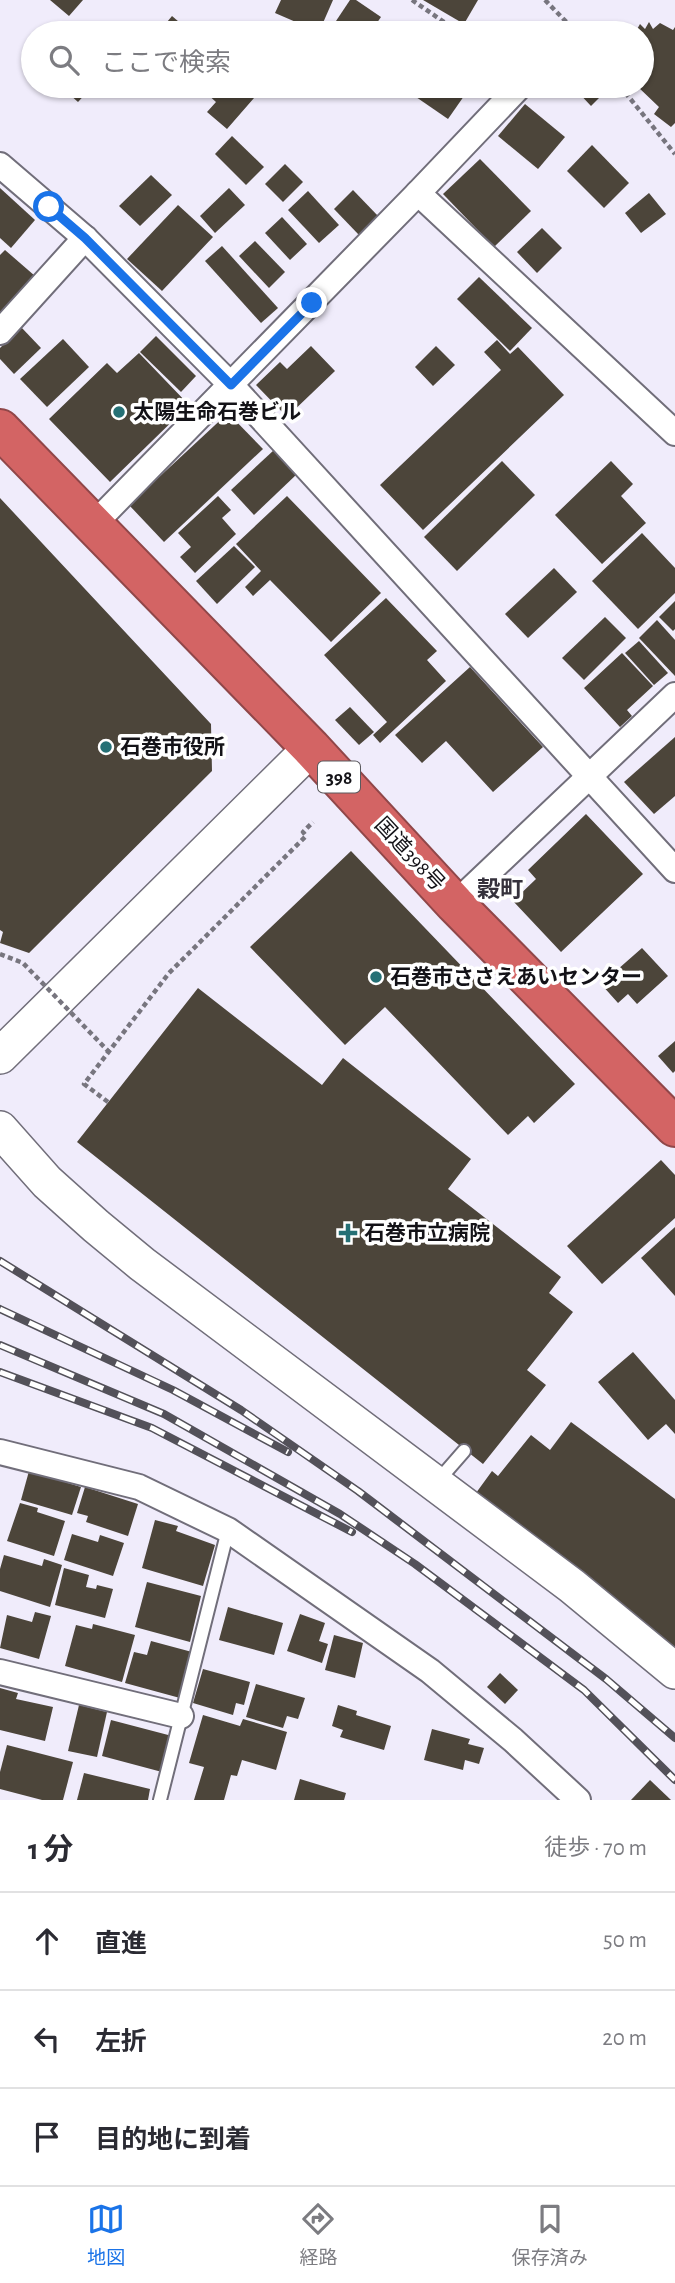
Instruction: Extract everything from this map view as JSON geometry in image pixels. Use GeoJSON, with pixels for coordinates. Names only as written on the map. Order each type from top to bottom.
{"type":"FeatureCollection","features":[{"type":"Feature","properties":{"kind":"highway","name":"国道398号"},"geometry":{"type":"LineString","coordinates":[[0,429],[311,748],[455,904],[675,1128]]}},
{"type":"Feature","properties":{"kind":"street"},"geometry":{"type":"LineString","coordinates":[[94,524],[509,98]]}},
{"type":"Feature","properties":{"kind":"street"},"geometry":{"type":"LineString","coordinates":[[0,164],[85,238],[231,385],[675,870]]}},
{"type":"Feature","properties":{"kind":"street"},"geometry":{"type":"LineString","coordinates":[[418,193],[675,433]]}},
{"type":"Feature","properties":{"kind":"street"},"geometry":{"type":"LineString","coordinates":[[0,332],[85,238]]}},
{"type":"Feature","properties":{"kind":"street"},"geometry":{"type":"LineString","coordinates":[[455,904],[675,695]]}},
{"type":"Feature","properties":{"kind":"street"},"geometry":{"type":"LineString","coordinates":[[0,1056],[311,748]]}},
{"type":"Feature","properties":{"kind":"street"},"geometry":{"type":"LineString","coordinates":[[0,1129],[47,1182],[142,1264],[572,1587],[675,1671]]}},
{"type":"Feature","properties":{"kind":"street"},"geometry":{"type":"LineString","coordinates":[[0,1452],[139,1487],[228,1530],[430,1671],[513,1740],[578,1800]]}},
{"type":"Feature","properties":{"kind":"street"},"geometry":{"type":"LineString","coordinates":[[0,1672],[181,1716]]}},
{"type":"Feature","properties":{"kind":"lane"},"geometry":{"type":"LineString","coordinates":[[435,1485],[464,1451]]}},
{"type":"Feature","properties":{"kind":"lane"},"geometry":{"type":"LineString","coordinates":[[160,1800],[228,1530]]}},
{"type":"Feature","properties":{"kind":"path"},"geometry":{"type":"LineString","coordinates":[[412,0],[443,21]]}},
{"type":"Feature","properties":{"kind":"path"},"geometry":{"type":"LineString","coordinates":[[545,0],[565,21]]}},
{"type":"Feature","properties":{"kind":"path"},"geometry":{"type":"LineString","coordinates":[[630,98],[675,154]]}},
{"type":"Feature","properties":{"kind":"path"},"geometry":{"type":"LineString","coordinates":[[108,1102],[84,1084],[169,973],[306,836],[303,832],[313,822]]}},
{"type":"Feature","properties":{"kind":"path"},"geometry":{"type":"LineString","coordinates":[[0,954],[23,962],[109,1052]]}},
{"type":"Feature","properties":{"kind":"building"},"geometry":{"type":"Polygon","coordinates":[[[50,0],[83,0],[69,16],[50,0]]]}},
{"type":"Feature","properties":{"kind":"building"},"geometry":{"type":"Polygon","coordinates":[[[281,0],[333,0],[324,21],[294,21],[275,13],[281,0]]]}},
{"type":"Feature","properties":{"kind":"building"},"geometry":{"type":"Polygon","coordinates":[[[350,0],[356,0],[381,17],[378,21],[336,21],[350,0]]]}},
{"type":"Feature","properties":{"kind":"building"},"geometry":{"type":"Polygon","coordinates":[[[423,0],[478,0],[466,21],[459,21],[423,0]]]}},
{"type":"Feature","properties":{"kind":"building"},"geometry":{"type":"Polygon","coordinates":[[[660,23],[673,30],[675,27],[675,123],[671,127],[654,114],[659,107],[650,98],[654,98],[654,28],[660,23]]]}},
{"type":"Feature","properties":{"kind":"building"},"geometry":{"type":"Polygon","coordinates":[[[212,98],[254,98],[227,129],[207,112],[216,102],[212,98]]]}},
{"type":"Feature","properties":{"kind":"building"},"geometry":{"type":"Polygon","coordinates":[[[417,98],[463,98],[448,119],[417,98]]]}},
{"type":"Feature","properties":{"kind":"building"},"geometry":{"type":"Polygon","coordinates":[[[583,98],[599,98],[591,106],[583,98]]]}},
{"type":"Feature","properties":{"kind":"building"},"geometry":{"type":"Polygon","coordinates":[[[525,104],[565,137],[538,169],[498,136],[525,104]]]}},
{"type":"Feature","properties":{"kind":"building"},"geometry":{"type":"Polygon","coordinates":[[[232,136],[264,167],[246,185],[215,154],[232,136]]]}},
{"type":"Feature","properties":{"kind":"building"},"geometry":{"type":"Polygon","coordinates":[[[592,145],[629,183],[604,208],[567,171],[592,145]]]}},
{"type":"Feature","properties":{"kind":"building"},"geometry":{"type":"Polygon","coordinates":[[[480,159],[531,211],[494,247],[443,194],[480,159]]]}},
{"type":"Feature","properties":{"kind":"building"},"geometry":{"type":"Polygon","coordinates":[[[285,164],[303,182],[283,202],[265,184],[285,164]]]}},
{"type":"Feature","properties":{"kind":"building"},"geometry":{"type":"Polygon","coordinates":[[[151,175],[172,195],[140,226],[119,206],[151,175]]]}},
{"type":"Feature","properties":{"kind":"building"},"geometry":{"type":"Polygon","coordinates":[[[0,188],[35,220],[11,248],[0,238],[0,188]]]}},
{"type":"Feature","properties":{"kind":"building"},"geometry":{"type":"Polygon","coordinates":[[[229,188],[245,205],[215,233],[200,216],[229,188]]]}},
{"type":"Feature","properties":{"kind":"building"},"geometry":{"type":"Polygon","coordinates":[[[353,190],[379,217],[359,235],[334,209],[353,190]]]}},
{"type":"Feature","properties":{"kind":"building"},"geometry":{"type":"Polygon","coordinates":[[[308,191],[339,225],[319,243],[288,210],[308,191]]]}},
{"type":"Feature","properties":{"kind":"building"},"geometry":{"type":"Polygon","coordinates":[[[649,193],[666,214],[641,233],[625,213],[649,193]]]}},
{"type":"Feature","properties":{"kind":"building"},"geometry":{"type":"Polygon","coordinates":[[[178,205],[213,237],[162,291],[127,259],[178,205]]]}},
{"type":"Feature","properties":{"kind":"building"},"geometry":{"type":"Polygon","coordinates":[[[282,217],[307,244],[290,260],[265,233],[282,217]]]}},
{"type":"Feature","properties":{"kind":"building"},"geometry":{"type":"Polygon","coordinates":[[[542,228],[562,248],[537,273],[517,252],[542,228]]]}},
{"type":"Feature","properties":{"kind":"building"},"geometry":{"type":"Polygon","coordinates":[[[255,241],[285,272],[269,288],[239,256],[255,241]]]}},
{"type":"Feature","properties":{"kind":"building"},"geometry":{"type":"Polygon","coordinates":[[[222,246],[278,308],[261,323],[205,261],[222,246]]]}},
{"type":"Feature","properties":{"kind":"building"},"geometry":{"type":"Polygon","coordinates":[[[5,250],[35,276],[0,316],[0,255],[5,250]]]}},
{"type":"Feature","properties":{"kind":"building"},"geometry":{"type":"Polygon","coordinates":[[[479,277],[532,328],[510,351],[457,299],[479,277]]]}},
{"type":"Feature","properties":{"kind":"building"},"geometry":{"type":"Polygon","coordinates":[[[21,327],[41,348],[14,374],[0,359],[0,348],[21,327]]]}},
{"type":"Feature","properties":{"kind":"building"},"geometry":{"type":"Polygon","coordinates":[[[156,336],[196,376],[181,392],[140,352],[156,336]]]}},
{"type":"Feature","properties":{"kind":"building"},"geometry":{"type":"Polygon","coordinates":[[[63,339],[89,367],[47,407],[20,379],[63,339]]]}},
{"type":"Feature","properties":{"kind":"building"},"geometry":{"type":"Polygon","coordinates":[[[497,340],[510,354],[518,347],[564,395],[423,530],[380,485],[501,370],[484,352],[497,340]]]}},
{"type":"Feature","properties":{"kind":"building"},"geometry":{"type":"Polygon","coordinates":[[[311,346],[335,371],[287,417],[256,385],[280,362],[287,369],[311,346]]]}},
{"type":"Feature","properties":{"kind":"building"},"geometry":{"type":"Polygon","coordinates":[[[436,346],[455,365],[433,386],[415,367],[436,346]]]}},
{"type":"Feature","properties":{"kind":"building","name":"太陽生命石巻ビル"},"geometry":{"type":"Polygon","coordinates":[[[139,353],[189,405],[110,482],[49,419],[107,363],[117,373],[139,353]]]}},
{"type":"Feature","properties":{"kind":"building"},"geometry":{"type":"Polygon","coordinates":[[[228,413],[263,449],[164,542],[129,505],[228,413]]]}},
{"type":"Feature","properties":{"kind":"building"},"geometry":{"type":"Polygon","coordinates":[[[274,450],[297,474],[254,515],[231,490],[274,450]]]}},
{"type":"Feature","properties":{"kind":"building"},"geometry":{"type":"Polygon","coordinates":[[[502,461],[535,495],[457,571],[424,537],[502,461]]]}},
{"type":"Feature","properties":{"kind":"building"},"geometry":{"type":"Polygon","coordinates":[[[611,461],[633,484],[621,496],[646,523],[602,564],[555,515],[611,461]]]}},
{"type":"Feature","properties":{"kind":"building"},"geometry":{"type":"Polygon","coordinates":[[[218,496],[231,510],[222,518],[236,534],[195,573],[180,557],[191,547],[178,533],[218,496]]]}},
{"type":"Feature","properties":{"kind":"building"},"geometry":{"type":"Polygon","coordinates":[[[287,496],[381,593],[331,642],[270,580],[253,596],[245,587],[261,571],[236,544],[287,496]]]}},
{"type":"Feature","properties":{"kind":"building","name":"石巻市役所"},"geometry":{"type":"Polygon","coordinates":[[[0,498],[211,724],[212,771],[29,953],[0,943],[3,932],[0,930],[0,498]]]}},
{"type":"Feature","properties":{"kind":"building"},"geometry":{"type":"Polygon","coordinates":[[[642,533],[675,568],[675,593],[638,629],[592,581],[642,533]]]}},
{"type":"Feature","properties":{"kind":"building"},"geometry":{"type":"Polygon","coordinates":[[[234,546],[255,567],[217,604],[196,581],[234,546]]]}},
{"type":"Feature","properties":{"kind":"building"},"geometry":{"type":"Polygon","coordinates":[[[554,568],[577,592],[528,638],[505,614],[554,568]]]}},
{"type":"Feature","properties":{"kind":"building"},"geometry":{"type":"Polygon","coordinates":[[[386,598],[437,651],[427,660],[446,681],[380,743],[373,735],[387,722],[324,655],[386,598]]]}},
{"type":"Feature","properties":{"kind":"building"},"geometry":{"type":"Polygon","coordinates":[[[675,601],[675,629],[673,631],[659,617],[675,601]]]}},
{"type":"Feature","properties":{"kind":"building"},"geometry":{"type":"Polygon","coordinates":[[[605,617],[626,638],[584,680],[562,658],[605,617]]]}},
{"type":"Feature","properties":{"kind":"building"},"geometry":{"type":"Polygon","coordinates":[[[657,620],[675,640],[675,676],[639,638],[657,620]]]}},
{"type":"Feature","properties":{"kind":"building"},"geometry":{"type":"Polygon","coordinates":[[[639,641],[668,673],[654,685],[625,653],[639,641]]]}},
{"type":"Feature","properties":{"kind":"building"},"geometry":{"type":"Polygon","coordinates":[[[622,653],[653,686],[627,710],[632,716],[620,727],[584,688],[622,653]]]}},
{"type":"Feature","properties":{"kind":"building"},"geometry":{"type":"Polygon","coordinates":[[[470,667],[543,747],[493,792],[446,741],[422,763],[395,735],[470,667]]]}},
{"type":"Feature","properties":{"kind":"building"},"geometry":{"type":"Polygon","coordinates":[[[350,707],[374,732],[359,745],[335,720],[350,707]]]}},
{"type":"Feature","properties":{"kind":"building"},"geometry":{"type":"Polygon","coordinates":[[[675,737],[675,796],[654,814],[624,782],[675,737]]]}},
{"type":"Feature","properties":{"kind":"building"},"geometry":{"type":"Polygon","coordinates":[[[586,814],[643,874],[561,952],[513,901],[536,879],[528,870],[586,814]]]}},
{"type":"Feature","properties":{"kind":"building","name":"石巻市ささえあいセンター"},"geometry":{"type":"Polygon","coordinates":[[[351,851],[575,1084],[534,1123],[528,1116],[508,1135],[385,1007],[345,1045],[250,947],[351,851]]]}},
{"type":"Feature","properties":{"kind":"building"},"geometry":{"type":"Polygon","coordinates":[[[642,948],[668,976],[637,1004],[628,994],[618,1003],[601,984],[642,948]]]}},
{"type":"Feature","properties":{"kind":"building","name":"石巻市立病院"},"geometry":{"type":"Polygon","coordinates":[[[198,988],[322,1085],[343,1058],[471,1159],[448,1189],[561,1277],[549,1293],[573,1312],[527,1370],[546,1385],[483,1464],[77,1142],[198,988]]]}},
{"type":"Feature","properties":{"kind":"building"},"geometry":{"type":"Polygon","coordinates":[[[675,1041],[675,1071],[673,1073],[658,1056],[675,1041]]]}},
{"type":"Feature","properties":{"kind":"building"},"geometry":{"type":"Polygon","coordinates":[[[661,1160],[675,1175],[675,1218],[602,1284],[567,1246],[661,1160]]]}},
{"type":"Feature","properties":{"kind":"building"},"geometry":{"type":"Polygon","coordinates":[[[675,1227],[675,1296],[641,1258],[675,1227]]]}},
{"type":"Feature","properties":{"kind":"building"},"geometry":{"type":"Polygon","coordinates":[[[633,1352],[675,1400],[675,1434],[666,1424],[648,1440],[598,1382],[633,1352]]]}},
{"type":"Feature","properties":{"kind":"building"},"geometry":{"type":"Polygon","coordinates":[[[571,1422],[675,1499],[675,1647],[476,1493],[492,1471],[498,1476],[531,1435],[550,1450],[571,1422]]]}},
{"type":"Feature","properties":{"kind":"building"},"geometry":{"type":"Polygon","coordinates":[[[29,1471],[81,1487],[72,1515],[21,1500],[29,1471]]]}},
{"type":"Feature","properties":{"kind":"building"},"geometry":{"type":"Polygon","coordinates":[[[85,1487],[138,1504],[128,1536],[86,1522],[88,1516],[77,1513],[85,1487]]]}},
{"type":"Feature","properties":{"kind":"building"},"geometry":{"type":"Polygon","coordinates":[[[20,1503],[65,1521],[54,1556],[7,1541],[20,1503]]]}},
{"type":"Feature","properties":{"kind":"building"},"geometry":{"type":"Polygon","coordinates":[[[155,1520],[178,1526],[176,1531],[215,1545],[203,1586],[142,1568],[155,1520]]]}},
{"type":"Feature","properties":{"kind":"building"},"geometry":{"type":"Polygon","coordinates":[[[72,1534],[98,1542],[100,1535],[124,1543],[113,1576],[64,1560],[72,1534]]]}},
{"type":"Feature","properties":{"kind":"building"},"geometry":{"type":"Polygon","coordinates":[[[4,1555],[42,1566],[44,1559],[62,1565],[50,1607],[0,1591],[0,1569],[4,1555]]]}},
{"type":"Feature","properties":{"kind":"building"},"geometry":{"type":"Polygon","coordinates":[[[64,1568],[89,1575],[86,1587],[96,1589],[97,1585],[113,1589],[105,1618],[55,1605],[64,1568]]]}},
{"type":"Feature","properties":{"kind":"building"},"geometry":{"type":"Polygon","coordinates":[[[147,1582],[201,1596],[190,1642],[135,1627],[147,1582]]]}},
{"type":"Feature","properties":{"kind":"building"},"geometry":{"type":"Polygon","coordinates":[[[228,1607],[283,1623],[274,1655],[219,1640],[228,1607]]]}},
{"type":"Feature","properties":{"kind":"building"},"geometry":{"type":"Polygon","coordinates":[[[35,1612],[51,1616],[39,1659],[0,1648],[7,1615],[32,1622],[35,1612]]]}},
{"type":"Feature","properties":{"kind":"building"},"geometry":{"type":"Polygon","coordinates":[[[300,1614],[325,1623],[319,1641],[328,1644],[322,1663],[287,1651],[300,1614]]]}},
{"type":"Feature","properties":{"kind":"building"},"geometry":{"type":"Polygon","coordinates":[[[93,1624],[135,1635],[122,1682],[65,1666],[76,1625],[92,1629],[93,1624]]]}},
{"type":"Feature","properties":{"kind":"building"},"geometry":{"type":"Polygon","coordinates":[[[334,1635],[363,1643],[355,1678],[325,1670],[334,1635]]]}},
{"type":"Feature","properties":{"kind":"building"},"geometry":{"type":"Polygon","coordinates":[[[151,1641],[192,1652],[180,1698],[125,1683],[134,1652],[147,1655],[151,1641]]]}},
{"type":"Feature","properties":{"kind":"building"},"geometry":{"type":"Polygon","coordinates":[[[203,1669],[250,1682],[244,1705],[236,1703],[233,1715],[193,1703],[203,1669]]]}},
{"type":"Feature","properties":{"kind":"building"},"geometry":{"type":"Polygon","coordinates":[[[500,1673],[518,1690],[505,1704],[487,1687],[500,1673]]]}},
{"type":"Feature","properties":{"kind":"building"},"geometry":{"type":"Polygon","coordinates":[[[256,1684],[305,1698],[298,1719],[287,1716],[283,1728],[246,1717],[256,1684]]]}},
{"type":"Feature","properties":{"kind":"building"},"geometry":{"type":"Polygon","coordinates":[[[0,1688],[18,1693],[16,1699],[53,1707],[45,1741],[0,1730],[0,1688]]]}},
{"type":"Feature","properties":{"kind":"building"},"geometry":{"type":"Polygon","coordinates":[[[79,1705],[107,1712],[97,1757],[68,1751],[79,1705]]]}},
{"type":"Feature","properties":{"kind":"building"},"geometry":{"type":"Polygon","coordinates":[[[338,1705],[357,1711],[356,1715],[391,1726],[384,1750],[340,1737],[343,1730],[332,1726],[338,1705]]]}},
{"type":"Feature","properties":{"kind":"building"},"geometry":{"type":"Polygon","coordinates":[[[203,1715],[240,1726],[243,1719],[287,1732],[276,1770],[242,1760],[237,1776],[231,1775],[224,1800],[194,1800],[204,1767],[189,1763],[203,1715]]]}},
{"type":"Feature","properties":{"kind":"building"},"geometry":{"type":"Polygon","coordinates":[[[111,1720],[172,1736],[162,1772],[102,1756],[111,1720]]]}},
{"type":"Feature","properties":{"kind":"building"},"geometry":{"type":"Polygon","coordinates":[[[432,1729],[470,1739],[468,1744],[484,1748],[479,1764],[465,1760],[463,1770],[424,1760],[432,1729]]]}},
{"type":"Feature","properties":{"kind":"building"},"geometry":{"type":"Polygon","coordinates":[[[7,1745],[73,1762],[63,1800],[42,1800],[0,1789],[0,1772],[7,1745]]]}},
{"type":"Feature","properties":{"kind":"building"},"geometry":{"type":"Polygon","coordinates":[[[84,1773],[150,1789],[148,1800],[77,1800],[84,1773]]]}},
{"type":"Feature","properties":{"kind":"building"},"geometry":{"type":"Polygon","coordinates":[[[300,1779],[346,1793],[344,1800],[294,1800],[300,1779]]]}},
{"type":"Feature","properties":{"kind":"building"},"geometry":{"type":"Polygon","coordinates":[[[650,1780],[671,1800],[631,1800],[650,1780]]]}},
{"type":"Feature","properties":{"kind":"railway"},"geometry":{"type":"LineString","coordinates":[[0,1261],[241,1410],[358,1491],[606,1679],[675,1738]]}},
{"type":"Feature","properties":{"kind":"railway"},"geometry":{"type":"LineString","coordinates":[[0,1309],[173,1390],[288,1452]]}},
{"type":"Feature","properties":{"kind":"railway"},"geometry":{"type":"LineString","coordinates":[[0,1345],[164,1414],[340,1514],[415,1564],[584,1690],[675,1780]]}},
{"type":"Feature","properties":{"kind":"railway"},"geometry":{"type":"LineString","coordinates":[[0,1372],[152,1428],[352,1532]]}},
{"type":"Feature","properties":{"kind":"place","name":"太陽生命石巻ビル"},"geometry":{"type":"Point","coordinates":[119,412]}},
{"type":"Feature","properties":{"kind":"place","name":"石巻市役所"},"geometry":{"type":"Point","coordinates":[106,747]}},
{"type":"Feature","properties":{"kind":"place","name":"石巻市ささえあいセンター"},"geometry":{"type":"Point","coordinates":[376,977]}},
{"type":"Feature","properties":{"kind":"place","name":"石巻市立病院"},"geometry":{"type":"Point","coordinates":[348,1233]}},
{"type":"Feature","properties":{"kind":"district","name":"穀町"},"geometry":{"type":"Point","coordinates":[500,889]}},
{"type":"Feature","properties":{"kind":"route"},"geometry":{"type":"LineString","coordinates":[[49,207],[85,238],[231,385],[312,303]]}}]}
